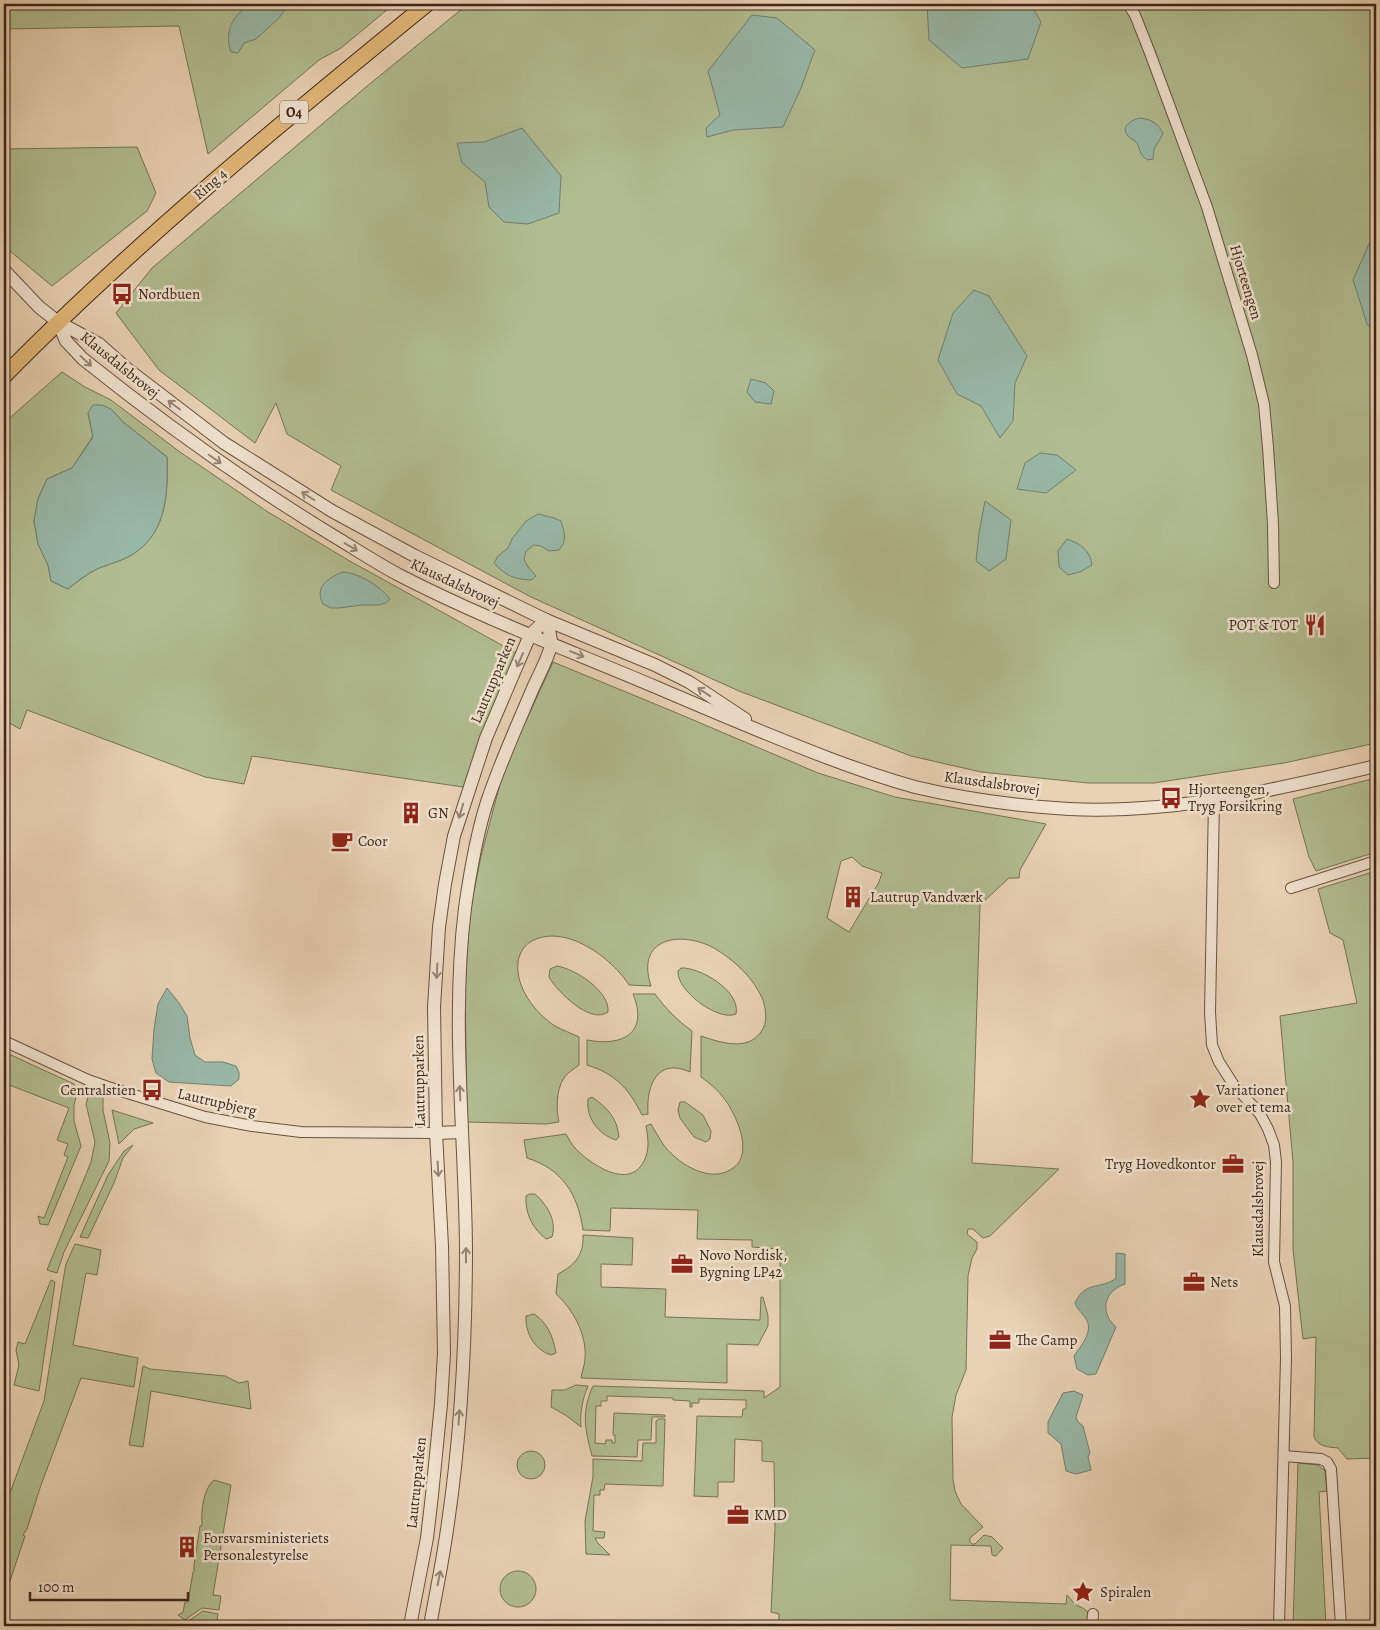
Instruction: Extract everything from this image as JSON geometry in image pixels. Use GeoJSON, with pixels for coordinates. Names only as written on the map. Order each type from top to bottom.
{"type":"FeatureCollection","features":[{"type":"Feature","properties":{"kind":"main road","name":"Ring 4"},"geometry":{"type":"LineString","coordinates":[[4,376],[58,322],[164,224],[426,4]]}},
{"type":"Feature","properties":{"kind":"street","name":"Hjorteengen"},"geometry":{"type":"LineString","coordinates":[[1128,4],[1135,15],[1144,38],[1207,207],[1252,354],[1264,404],[1273,524],[1274,583]]}},
{"type":"Feature","properties":{"kind":"street"},"geometry":{"type":"LineString","coordinates":[[4,270],[39,307],[58,322]]}},
{"type":"Feature","properties":{"kind":"street","name":"Klausdalsbrovej"},"geometry":{"type":"LineString","coordinates":[[58,322],[98,344],[126,368],[224,443],[332,511],[415,556],[546,620],[655,665],[689,682],[774,738]]}},
{"type":"Feature","properties":{"kind":"street","name":"Klausdalsbrovej"},"geometry":{"type":"LineString","coordinates":[[58,322],[66,341],[84,360],[212,458],[266,494],[395,573],[462,606],[774,738],[867,772],[905,784],[987,801],[1028,806],[1101,810],[1214,801],[1288,787],[1376,766]]}},
{"type":"Feature","properties":{"kind":"street"},"geometry":{"type":"LineString","coordinates":[[430,1626],[448,1523],[459,1419],[466,1300],[459,991],[465,910],[473,854],[486,805],[498,771],[552,644],[546,620]]}},
{"type":"Feature","properties":{"kind":"street","name":"Lautrupparken"},"geometry":{"type":"LineString","coordinates":[[410,1626],[427,1538],[443,1378],[442,1246],[436,1132],[434,1007],[439,927],[456,827],[486,738],[530,635],[546,620]]}},
{"type":"Feature","properties":{"kind":"street","name":"Klausdalsbrovej"},"geometry":{"type":"LineString","coordinates":[[1214,801],[1210,1012],[1212,1045],[1219,1062],[1233,1084],[1260,1114],[1268,1128],[1274,1145],[1276,1162],[1274,1262],[1285,1306],[1286,1358],[1279,1626]]}},
{"type":"Feature","properties":{"kind":"street"},"geometry":{"type":"LineString","coordinates":[[1291,888],[1376,861]]}},
{"type":"Feature","properties":{"kind":"street","name":"Lautrupbjerg"},"geometry":{"type":"LineString","coordinates":[[4,1041],[101,1085],[205,1117],[252,1126],[301,1132],[436,1132]]}},
{"type":"Feature","properties":{"kind":"street"},"geometry":{"type":"LineString","coordinates":[[436,1132],[462,1132]]}},
{"type":"Feature","properties":{"kind":"street"},"geometry":{"type":"LineString","coordinates":[[1284,1456],[1321,1459],[1327,1462],[1331,1469],[1341,1626]]}},
{"type":"Feature","properties":{"kind":"street"},"geometry":{"type":"LineString","coordinates":[[1092,1626],[1093,1614]]}},
{"type":"Feature","properties":{"kind":"shaded area"},"geometry":{"type":"Polygon","coordinates":[[[4,4],[394,4],[341,48],[319,60],[208,154],[179,26],[4,29],[4,4]]]}},
{"type":"Feature","properties":{"kind":"shaded area"},"geometry":{"type":"Polygon","coordinates":[[[262,4],[283,4],[284,11],[256,39],[244,43],[238,53],[231,52],[229,33],[236,16],[246,8],[262,4]]]}},
{"type":"Feature","properties":{"kind":"shaded area"},"geometry":{"type":"Polygon","coordinates":[[[468,4],[1376,4],[1376,743],[1284,763],[1154,783],[1088,783],[981,772],[911,756],[739,691],[531,597],[331,490],[341,466],[287,434],[276,403],[255,443],[159,370],[116,313],[152,268],[366,87],[468,4]]]}},
{"type":"Feature","properties":{"kind":"shaded area"},"geometry":{"type":"Polygon","coordinates":[[[927,4],[1031,4],[1041,22],[1028,59],[962,68],[929,40],[927,4]]]}},
{"type":"Feature","properties":{"kind":"shaded area"},"geometry":{"type":"Polygon","coordinates":[[[752,15],[777,18],[815,50],[801,88],[783,127],[733,130],[707,137],[706,128],[720,115],[708,71],[752,15]]]}},
{"type":"Feature","properties":{"kind":"shaded area"},"geometry":{"type":"Polygon","coordinates":[[[1140,118],[1154,123],[1163,134],[1154,149],[1153,159],[1148,160],[1145,158],[1137,144],[1125,130],[1127,124],[1140,118]]]}},
{"type":"Feature","properties":{"kind":"shaded area"},"geometry":{"type":"Polygon","coordinates":[[[522,128],[561,176],[559,213],[528,224],[504,222],[489,207],[485,182],[462,163],[457,143],[484,142],[522,128]]]}},
{"type":"Feature","properties":{"kind":"shaded area"},"geometry":{"type":"Polygon","coordinates":[[[137,147],[156,193],[147,211],[52,286],[4,246],[4,149],[137,147]]]}},
{"type":"Feature","properties":{"kind":"shaded area"},"geometry":{"type":"Polygon","coordinates":[[[1374,233],[1376,234],[1376,332],[1367,324],[1353,280],[1374,233]]]}},
{"type":"Feature","properties":{"kind":"shaded area"},"geometry":{"type":"Polygon","coordinates":[[[974,290],[989,296],[1027,356],[1015,383],[1013,421],[1000,438],[981,406],[957,394],[938,360],[953,313],[974,290]]]}},
{"type":"Feature","properties":{"kind":"shaded area"},"geometry":{"type":"Polygon","coordinates":[[[62,372],[85,387],[111,400],[180,452],[268,512],[348,560],[516,653],[463,787],[252,756],[244,784],[205,777],[27,710],[20,729],[4,720],[4,423],[62,372]],[[111,409],[88,413],[93,436],[72,468],[47,479],[38,499],[34,521],[38,544],[48,565],[51,581],[68,589],[93,571],[132,555],[146,543],[160,522],[166,497],[167,457],[123,422],[111,409]]]}},
{"type":"Feature","properties":{"kind":"shaded area"},"geometry":{"type":"Polygon","coordinates":[[[751,379],[766,383],[774,391],[771,404],[755,402],[747,392],[751,379]]]}},
{"type":"Feature","properties":{"kind":"shaded area"},"geometry":{"type":"Polygon","coordinates":[[[93,405],[102,405],[111,409],[123,422],[167,457],[166,497],[160,522],[146,543],[127,557],[89,573],[68,589],[51,581],[48,565],[38,544],[34,521],[38,499],[47,479],[72,468],[93,437],[88,413],[93,405]]]}},
{"type":"Feature","properties":{"kind":"shaded area"},"geometry":{"type":"Polygon","coordinates":[[[1040,453],[1057,455],[1076,470],[1046,493],[1017,489],[1025,463],[1040,453]]]}},
{"type":"Feature","properties":{"kind":"shaded area"},"geometry":{"type":"Polygon","coordinates":[[[985,501],[1011,520],[1006,559],[989,571],[976,561],[985,501]]]}},
{"type":"Feature","properties":{"kind":"shaded area"},"geometry":{"type":"Polygon","coordinates":[[[538,514],[561,521],[564,543],[559,550],[549,551],[541,546],[534,545],[526,551],[524,559],[536,576],[531,580],[510,576],[494,563],[498,556],[508,548],[512,539],[526,521],[538,514]]]}},
{"type":"Feature","properties":{"kind":"shaded area"},"geometry":{"type":"Polygon","coordinates":[[[1067,539],[1084,548],[1089,555],[1092,565],[1080,572],[1068,575],[1059,567],[1058,551],[1067,539]]]}},
{"type":"Feature","properties":{"kind":"shaded area"},"geometry":{"type":"Polygon","coordinates":[[[343,572],[369,581],[381,589],[390,599],[386,603],[378,605],[339,608],[331,608],[323,604],[320,593],[321,588],[332,577],[343,572]]]}},
{"type":"Feature","properties":{"kind":"shaded area"},"geometry":{"type":"Polygon","coordinates":[[[553,662],[818,773],[895,797],[1046,824],[1020,870],[1019,878],[1009,878],[980,905],[972,1163],[1059,1169],[990,1236],[983,1238],[973,1229],[968,1229],[967,1234],[977,1242],[977,1249],[972,1258],[968,1276],[966,1370],[956,1395],[952,1417],[953,1479],[955,1491],[961,1504],[983,1527],[970,1538],[970,1542],[975,1544],[984,1535],[992,1537],[1003,1548],[996,1556],[992,1555],[991,1546],[951,1545],[950,1600],[1066,1604],[1067,1595],[1075,1604],[1089,1613],[1089,1622],[1078,1622],[1077,1626],[779,1626],[779,1614],[771,1612],[775,1529],[774,1462],[762,1461],[762,1441],[735,1439],[734,1482],[718,1482],[718,1497],[694,1496],[697,1416],[742,1417],[743,1409],[746,1409],[746,1400],[699,1399],[699,1403],[692,1403],[692,1407],[690,1407],[690,1401],[673,1400],[673,1398],[607,1396],[607,1401],[601,1401],[601,1406],[596,1406],[595,1443],[605,1444],[606,1440],[612,1440],[612,1443],[615,1443],[615,1435],[613,1435],[614,1413],[665,1415],[665,1417],[652,1417],[651,1440],[638,1440],[637,1457],[592,1456],[585,1421],[589,1395],[593,1386],[764,1391],[764,1398],[780,1387],[780,1249],[752,1247],[752,1240],[697,1239],[698,1210],[611,1208],[610,1231],[583,1230],[581,1217],[572,1194],[559,1176],[550,1169],[527,1158],[524,1140],[566,1134],[575,1148],[599,1167],[610,1172],[629,1174],[637,1170],[646,1157],[648,1144],[646,1126],[651,1124],[663,1144],[683,1163],[701,1172],[710,1174],[728,1171],[739,1162],[743,1151],[743,1143],[739,1126],[727,1103],[718,1091],[701,1077],[701,1036],[724,1043],[741,1044],[748,1042],[761,1032],[766,1021],[766,1012],[759,992],[743,970],[714,948],[701,942],[675,939],[664,942],[655,948],[649,957],[648,970],[651,986],[629,985],[600,954],[573,940],[559,936],[545,937],[532,941],[522,950],[519,956],[518,971],[523,990],[534,1007],[548,1021],[579,1037],[579,1065],[565,1076],[559,1088],[557,1111],[559,1122],[546,1124],[467,1122],[465,985],[470,911],[481,856],[504,769],[553,662]],[[852,857],[841,861],[827,918],[849,932],[879,882],[882,873],[862,866],[852,857]]]}},
{"type":"Feature","properties":{"kind":"shaded area"},"geometry":{"type":"Polygon","coordinates":[[[1376,778],[1376,852],[1316,871],[1309,857],[1293,799],[1376,778]]]}},
{"type":"Feature","properties":{"kind":"shaded area"},"geometry":{"type":"Polygon","coordinates":[[[1376,871],[1376,1458],[1347,1459],[1338,1448],[1321,1445],[1314,1437],[1316,1337],[1303,1339],[1293,1249],[1293,1162],[1280,1016],[1357,1003],[1343,940],[1330,933],[1318,889],[1376,871]]]}},
{"type":"Feature","properties":{"kind":"shaded area"},"geometry":{"type":"Polygon","coordinates":[[[557,966],[573,971],[590,982],[603,996],[608,1012],[601,1015],[592,1014],[566,998],[549,977],[550,969],[557,966]]]}},
{"type":"Feature","properties":{"kind":"shaded area"},"geometry":{"type":"Polygon","coordinates":[[[681,968],[698,972],[718,982],[732,997],[736,1005],[736,1014],[719,1013],[699,1003],[679,979],[678,971],[681,968]]]}},
{"type":"Feature","properties":{"kind":"shaded area"},"geometry":{"type":"Polygon","coordinates":[[[167,988],[187,1016],[195,1055],[205,1062],[223,1062],[236,1066],[239,1072],[239,1079],[231,1086],[169,1082],[156,1073],[152,1059],[154,1029],[158,1004],[167,988]]]}},
{"type":"Feature","properties":{"kind":"shaded area"},"geometry":{"type":"Polygon","coordinates":[[[633,994],[655,994],[681,1023],[692,1031],[690,1072],[679,1068],[669,1068],[662,1071],[652,1084],[649,1094],[648,1114],[642,1115],[627,1090],[614,1078],[587,1065],[587,1040],[600,1042],[622,1039],[635,1028],[638,1019],[633,994]]]}},
{"type":"Feature","properties":{"kind":"shaded area"},"geometry":{"type":"Polygon","coordinates":[[[11,1055],[74,1084],[77,1091],[74,1121],[81,1146],[48,1225],[40,1224],[38,1216],[44,1218],[68,1157],[64,1155],[68,1144],[57,1140],[69,1108],[4,1083],[4,1061],[11,1055]]]}},
{"type":"Feature","properties":{"kind":"shaded area"},"geometry":{"type":"Polygon","coordinates":[[[92,1093],[103,1095],[103,1110],[110,1143],[109,1161],[64,1252],[57,1273],[47,1270],[91,1162],[95,1142],[86,1104],[88,1097],[92,1093]]]}},
{"type":"Feature","properties":{"kind":"shaded area"},"geometry":{"type":"Polygon","coordinates":[[[592,1097],[607,1109],[614,1118],[619,1137],[616,1140],[604,1134],[591,1119],[588,1099],[592,1097]]]}},
{"type":"Feature","properties":{"kind":"shaded area"},"geometry":{"type":"Polygon","coordinates":[[[680,1102],[685,1102],[703,1115],[711,1131],[710,1139],[706,1142],[694,1137],[680,1118],[678,1110],[680,1102]]]}},
{"type":"Feature","properties":{"kind":"shaded area"},"geometry":{"type":"Polygon","coordinates":[[[112,1110],[153,1123],[134,1129],[119,1144],[112,1110]]]}},
{"type":"Feature","properties":{"kind":"shaded area"},"geometry":{"type":"Polygon","coordinates":[[[133,1145],[123,1158],[114,1183],[88,1238],[80,1237],[108,1175],[124,1151],[133,1145]]]}},
{"type":"Feature","properties":{"kind":"shaded area"},"geometry":{"type":"Polygon","coordinates":[[[535,1194],[550,1213],[553,1225],[552,1237],[546,1239],[530,1220],[526,1202],[526,1196],[535,1194]]]}},
{"type":"Feature","properties":{"kind":"shaded area"},"geometry":{"type":"Polygon","coordinates":[[[583,1235],[633,1238],[632,1265],[601,1264],[601,1287],[666,1289],[665,1317],[760,1320],[761,1297],[763,1297],[768,1316],[768,1326],[758,1345],[727,1344],[727,1383],[581,1378],[585,1363],[584,1340],[578,1323],[568,1307],[556,1294],[558,1274],[577,1259],[582,1248],[583,1235]]]}},
{"type":"Feature","properties":{"kind":"shaded area"},"geometry":{"type":"Polygon","coordinates":[[[75,1244],[101,1250],[97,1275],[86,1273],[73,1345],[138,1358],[134,1387],[81,1378],[41,1485],[27,1529],[23,1535],[25,1536],[5,1596],[7,1597],[5,1604],[4,1509],[44,1401],[66,1264],[75,1244]]]}},
{"type":"Feature","properties":{"kind":"shaded area"},"geometry":{"type":"Polygon","coordinates":[[[1116,1253],[1125,1254],[1125,1284],[1118,1287],[1108,1297],[1106,1309],[1107,1315],[1116,1327],[1096,1374],[1088,1375],[1077,1369],[1074,1356],[1088,1333],[1086,1319],[1075,1303],[1084,1291],[1111,1282],[1116,1278],[1116,1253]]]}},
{"type":"Feature","properties":{"kind":"shaded area"},"geometry":{"type":"Polygon","coordinates":[[[51,1280],[55,1282],[39,1391],[14,1385],[19,1365],[16,1350],[18,1342],[25,1344],[51,1280]]]}},
{"type":"Feature","properties":{"kind":"shaded area"},"geometry":{"type":"Polygon","coordinates":[[[534,1314],[549,1331],[556,1353],[551,1355],[545,1353],[532,1340],[527,1329],[526,1316],[534,1314]]]}},
{"type":"Feature","properties":{"kind":"shaded area"},"geometry":{"type":"Polygon","coordinates":[[[143,1366],[150,1369],[225,1376],[239,1383],[248,1381],[251,1409],[151,1391],[143,1447],[129,1445],[143,1366]]]}},
{"type":"Feature","properties":{"kind":"shaded area"},"geometry":{"type":"Polygon","coordinates":[[[576,1385],[588,1386],[582,1406],[581,1427],[551,1407],[552,1390],[565,1390],[576,1385]]]}},
{"type":"Feature","properties":{"kind":"shaded area"},"geometry":{"type":"Polygon","coordinates":[[[1074,1391],[1083,1395],[1076,1417],[1083,1426],[1090,1453],[1088,1457],[1091,1470],[1076,1474],[1066,1471],[1061,1444],[1048,1433],[1048,1422],[1063,1393],[1074,1391]]]}},
{"type":"Feature","properties":{"kind":"shaded area"},"geometry":{"type":"Polygon","coordinates":[[[665,1419],[663,1486],[605,1484],[604,1490],[600,1490],[600,1495],[594,1495],[593,1531],[605,1532],[604,1538],[595,1538],[610,1555],[586,1554],[585,1521],[593,1477],[593,1459],[642,1461],[643,1443],[656,1443],[656,1421],[665,1419]]]}},
{"type":"Feature","properties":{"kind":"shaded area"},"geometry":{"type":"Polygon","coordinates":[[[531,1451],[541,1455],[545,1465],[541,1475],[531,1479],[521,1475],[517,1465],[521,1455],[531,1451]]]}},
{"type":"Feature","properties":{"kind":"shaded area"},"geometry":{"type":"Polygon","coordinates":[[[1298,1463],[1318,1465],[1325,1471],[1327,1491],[1319,1492],[1326,1626],[1293,1626],[1298,1463]]]}},
{"type":"Feature","properties":{"kind":"shaded area"},"geometry":{"type":"Polygon","coordinates":[[[214,1480],[231,1485],[213,1595],[221,1596],[219,1610],[202,1608],[185,1620],[178,1615],[183,1612],[185,1602],[188,1602],[200,1526],[202,1525],[204,1501],[207,1489],[214,1480]]]}},
{"type":"Feature","properties":{"kind":"shaded area"},"geometry":{"type":"Polygon","coordinates":[[[518,1571],[531,1576],[536,1589],[531,1602],[518,1607],[505,1602],[500,1589],[505,1576],[518,1571]]]}},
{"type":"Feature","properties":{"kind":"shaded area"},"geometry":{"type":"Polygon","coordinates":[[[203,1611],[218,1614],[216,1626],[181,1626],[203,1611]]]}},
{"type":"Feature","properties":{"kind":"place","name":"Nordbuen"},"geometry":{"type":"Point","coordinates":[122,294]}},
{"type":"Feature","properties":{"kind":"place","name":"POT & TOT"},"geometry":{"type":"Point","coordinates":[1315,625]}},
{"type":"Feature","properties":{"kind":"place","name":"Hjorteengen, Tryg Forsikring"},"geometry":{"type":"Point","coordinates":[1171,798]}},
{"type":"Feature","properties":{"kind":"place","name":"GN"},"geometry":{"type":"Point","coordinates":[411,813]}},
{"type":"Feature","properties":{"kind":"place","name":"Coor"},"geometry":{"type":"Point","coordinates":[342,841]}},
{"type":"Feature","properties":{"kind":"place","name":"Lautrup Vandværk"},"geometry":{"type":"Point","coordinates":[853,897]}},
{"type":"Feature","properties":{"kind":"place","name":"Centralstien"},"geometry":{"type":"Point","coordinates":[152,1090]}},
{"type":"Feature","properties":{"kind":"place","name":"Variationer over et tema"},"geometry":{"type":"Point","coordinates":[1200,1099]}},
{"type":"Feature","properties":{"kind":"place","name":"Tryg Hovedkontor"},"geometry":{"type":"Point","coordinates":[1233,1164]}},
{"type":"Feature","properties":{"kind":"place","name":"Novo Nordisk, Bygning LP42"},"geometry":{"type":"Point","coordinates":[682,1264]}},
{"type":"Feature","properties":{"kind":"place","name":"Nets"},"geometry":{"type":"Point","coordinates":[1194,1282]}},
{"type":"Feature","properties":{"kind":"place","name":"The Camp"},"geometry":{"type":"Point","coordinates":[1000,1340]}},
{"type":"Feature","properties":{"kind":"place","name":"KMD"},"geometry":{"type":"Point","coordinates":[738,1515]}},
{"type":"Feature","properties":{"kind":"place","name":"Forsvarsministeriets Personalestyrelse"},"geometry":{"type":"Point","coordinates":[187,1547]}},
{"type":"Feature","properties":{"kind":"place","name":"Spiralen"},"geometry":{"type":"Point","coordinates":[1083,1592]}}]}
